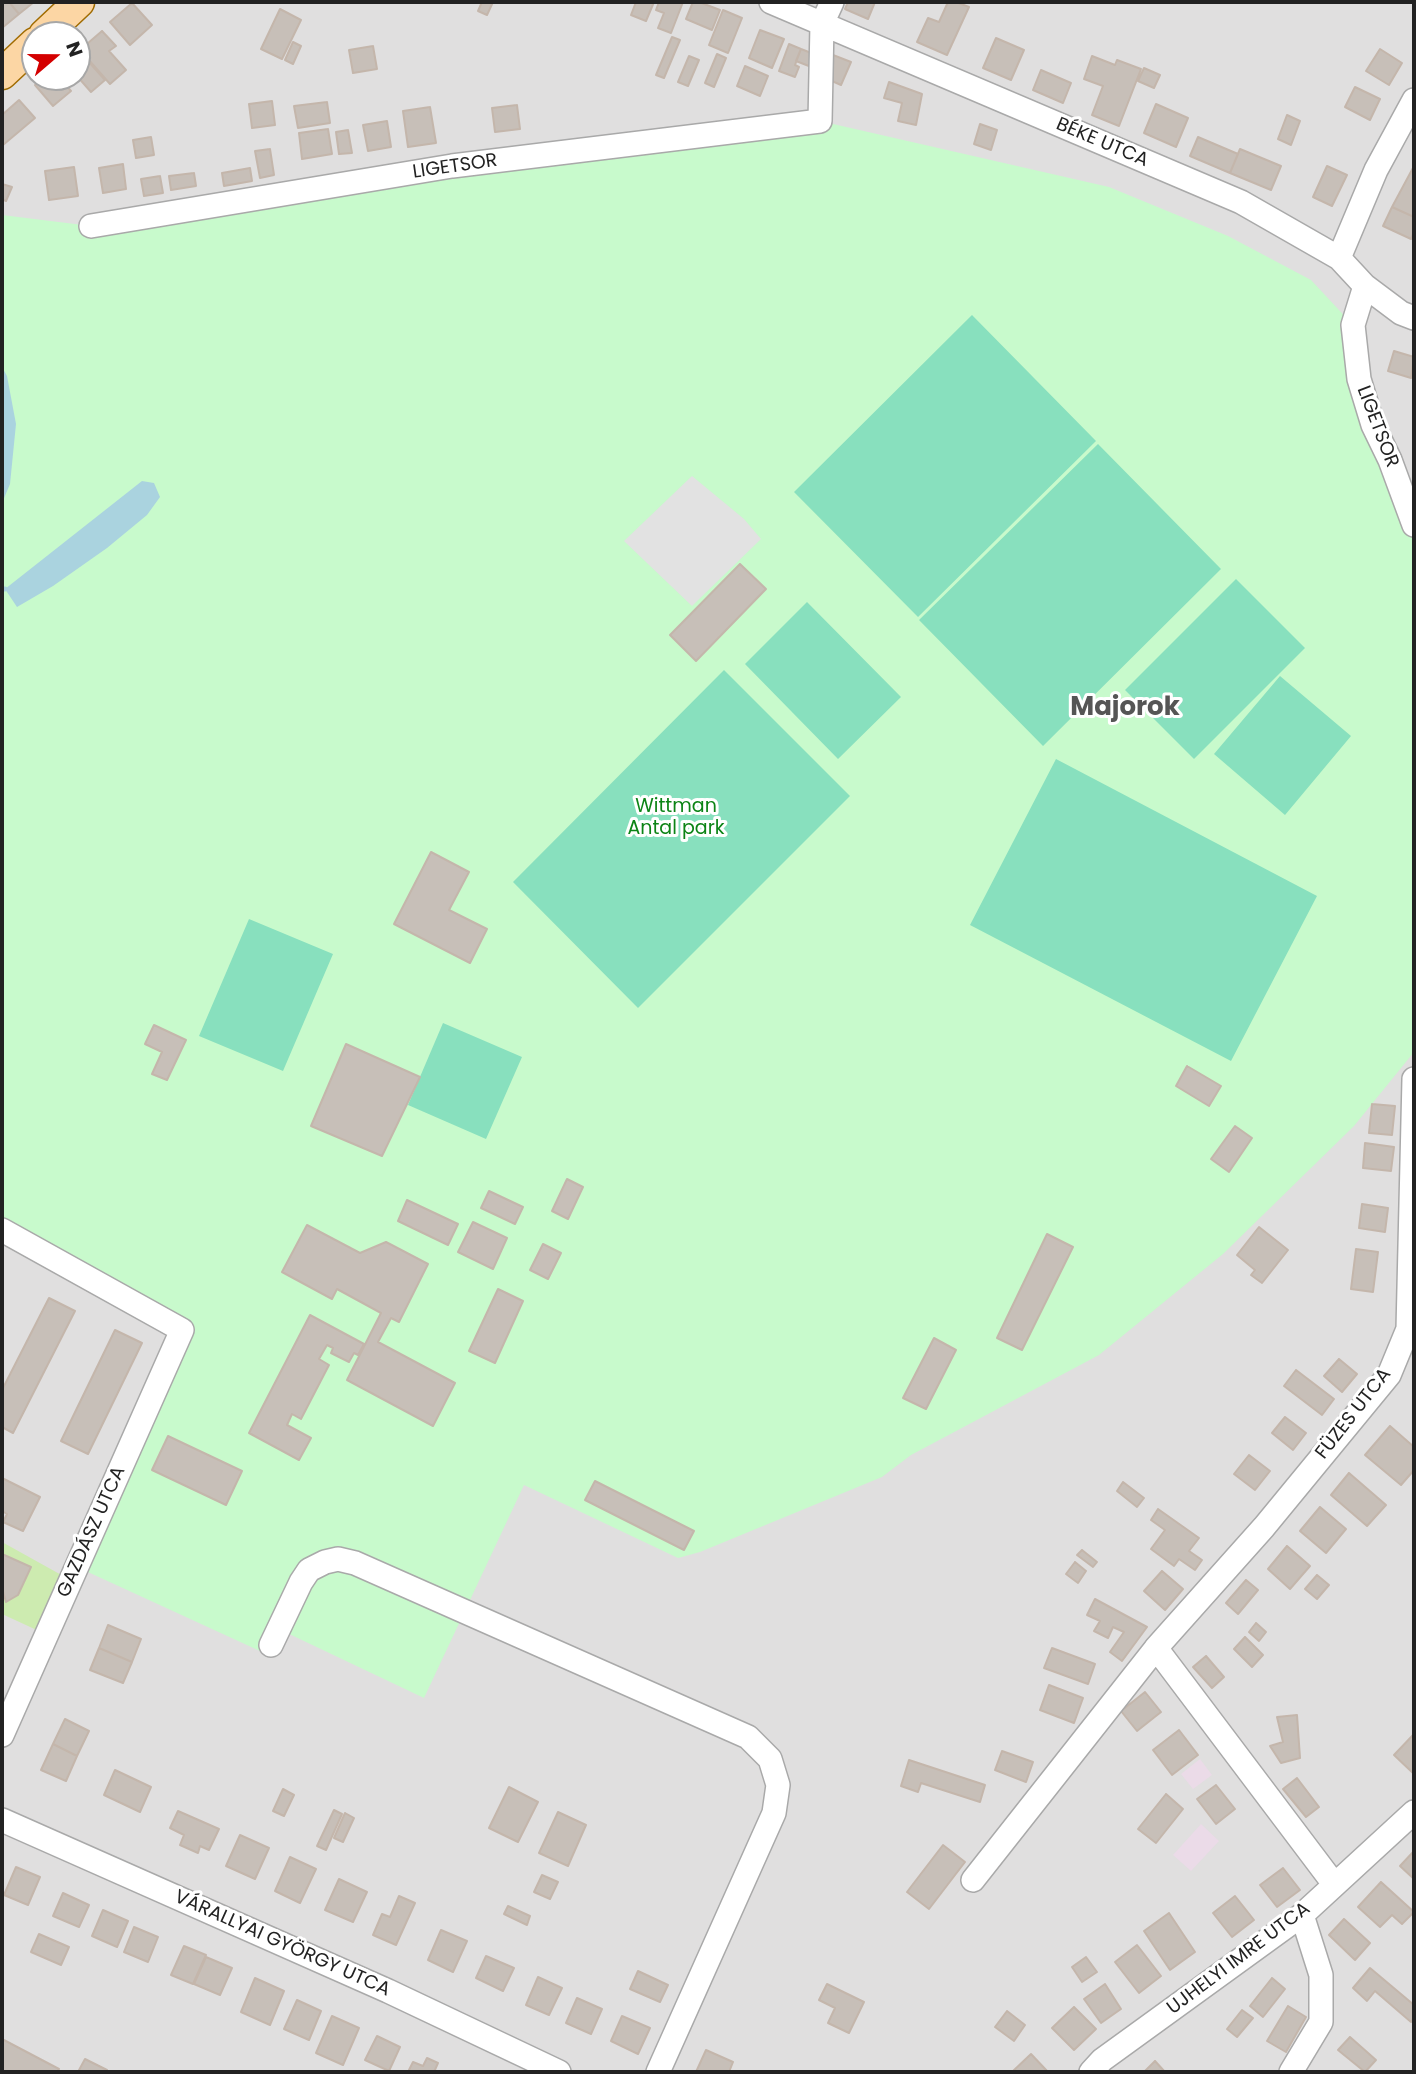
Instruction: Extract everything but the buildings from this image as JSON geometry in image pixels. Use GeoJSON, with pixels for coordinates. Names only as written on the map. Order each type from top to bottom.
{"type":"FeatureCollection","features":[{"type":"Feature","properties":{"kind":"main road"},"geometry":{"type":"LineString","coordinates":[[59,21],[79,2]]}},
{"type":"Feature","properties":{"kind":"main road"},"geometry":{"type":"LineString","coordinates":[[2,74],[21,56]]}},
{"type":"Feature","properties":{"kind":"street","name":"BÉKE UTCA"},"geometry":{"type":"LineString","coordinates":[[771,2],[1241,202],[1339,258],[1365,286],[1401,313],[1414,317]]}},
{"type":"Feature","properties":{"kind":"street"},"geometry":{"type":"LineString","coordinates":[[822,24],[832,2]]}},
{"type":"Feature","properties":{"kind":"street","name":"LIGETSOR"},"geometry":{"type":"LineString","coordinates":[[91,226],[452,166],[820,121],[822,24]]}},
{"type":"Feature","properties":{"kind":"street"},"geometry":{"type":"LineString","coordinates":[[1339,258],[1376,170],[1414,100]]}},
{"type":"Feature","properties":{"kind":"street","name":"LIGETSOR"},"geometry":{"type":"LineString","coordinates":[[1365,286],[1353,325],[1359,379],[1373,425],[1390,460],[1414,526]]}},
{"type":"Feature","properties":{"kind":"street","name":"FÜZES UTCA"},"geometry":{"type":"LineString","coordinates":[[974,1880],[1156,1648],[1264,1527],[1389,1375],[1408,1329],[1414,1080]]}},
{"type":"Feature","properties":{"kind":"street","name":"GAZDÁSZ UTCA"},"geometry":{"type":"LineString","coordinates":[[2,1230],[182,1330],[2,1735]]}},
{"type":"Feature","properties":{"kind":"street"},"geometry":{"type":"LineString","coordinates":[[271,1645],[309,1570],[338,1559],[355,1563],[748,1737],[770,1759],[778,1785],[774,1813],[658,2072]]}},
{"type":"Feature","properties":{"kind":"street"},"geometry":{"type":"LineString","coordinates":[[1156,1648],[1334,1884]]}},
{"type":"Feature","properties":{"kind":"street","name":"UJHELYI IMRE UTCA"},"geometry":{"type":"LineString","coordinates":[[1091,2072],[1102,2060],[1302,1914],[1414,1812]]}},
{"type":"Feature","properties":{"kind":"street","name":"VÁRALLYAI GYÖRGY UTCA"},"geometry":{"type":"LineString","coordinates":[[2,1820],[388,1991],[559,2072]]}},
{"type":"Feature","properties":{"kind":"street"},"geometry":{"type":"LineString","coordinates":[[1291,2072],[1321,2022],[1321,1975],[1302,1914]]}},
{"type":"Feature","properties":{"kind":"shaded area","name":"Wittman Antal park"},"geometry":{"type":"Polygon","coordinates":[[[2,2],[1414,2],[1414,2072],[2,2072],[2,2]]]}},
{"type":"Feature","properties":{"kind":"shaded area"},"geometry":{"type":"Polygon","coordinates":[[[692,476],[744,519],[761,539],[692,606],[624,541],[692,476]]]}},
{"type":"Feature","properties":{"kind":"shaded area"},"geometry":{"type":"Polygon","coordinates":[[[1200,1759],[1212,1775],[1193,1789],[1181,1774],[1200,1759]]]}},
{"type":"Feature","properties":{"kind":"shaded area"},"geometry":{"type":"Polygon","coordinates":[[[1201,1824],[1219,1841],[1191,1871],[1173,1855],[1201,1824]]]}},
{"type":"Feature","properties":{"kind":"green space","name":"Wittman Antal park"},"geometry":{"type":"Polygon","coordinates":[[[820,121],[1109,187],[1228,236],[1311,280],[1353,325],[1414,525],[1414,1052],[1354,1126],[1223,1254],[1099,1355],[911,1455],[882,1477],[700,1552],[678,1558],[524,1485],[424,1698],[285,1632],[273,1657],[77,1567],[182,1330],[2,1230],[2,215],[91,226],[820,121]]]}},
{"type":"Feature","properties":{"kind":"green space"},"geometry":{"type":"Polygon","coordinates":[[[972,315],[1096,441],[918,617],[794,492],[972,315]]]}},
{"type":"Feature","properties":{"kind":"green space"},"geometry":{"type":"Polygon","coordinates":[[[1098,444],[1221,569],[1043,746],[919,620],[1098,444]]]}},
{"type":"Feature","properties":{"kind":"green space"},"geometry":{"type":"Polygon","coordinates":[[[1236,579],[1305,648],[1194,759],[1125,690],[1236,579]]]}},
{"type":"Feature","properties":{"kind":"green space"},"geometry":{"type":"Polygon","coordinates":[[[807,602],[901,697],[838,759],[745,664],[807,602]]]}},
{"type":"Feature","properties":{"kind":"green space"},"geometry":{"type":"Polygon","coordinates":[[[724,670],[850,796],[638,1008],[513,882],[724,670]]]}},
{"type":"Feature","properties":{"kind":"green space"},"geometry":{"type":"Polygon","coordinates":[[[1280,676],[1351,736],[1285,815],[1214,754],[1280,676]]]}},
{"type":"Feature","properties":{"kind":"green space"},"geometry":{"type":"Polygon","coordinates":[[[1056,759],[1317,896],[1231,1061],[970,925],[1056,759]]]}},
{"type":"Feature","properties":{"kind":"green space"},"geometry":{"type":"Polygon","coordinates":[[[249,919],[333,954],[283,1071],[199,1036],[249,919]]]}},
{"type":"Feature","properties":{"kind":"green space"},"geometry":{"type":"Polygon","coordinates":[[[443,1023],[522,1057],[486,1139],[408,1105],[443,1023]]]}},
{"type":"Feature","properties":{"kind":"green space"},"geometry":{"type":"Polygon","coordinates":[[[2,1542],[65,1577],[41,1632],[2,1614],[2,1588],[7,1602],[18,1595],[30,1568],[2,1554],[2,1542]]]}},
{"type":"Feature","properties":{"kind":"water"},"geometry":{"type":"Polygon","coordinates":[[[2,367],[7,376],[16,424],[10,484],[2,503],[2,367]]]}},
{"type":"Feature","properties":{"kind":"water"},"geometry":{"type":"Polygon","coordinates":[[[142,481],[154,483],[160,497],[147,515],[107,548],[53,586],[17,607],[5,589],[142,481]]]}},
{"type":"Feature","properties":{"kind":"district","name":"Majorok"},"geometry":{"type":"Point","coordinates":[1125,708]}}]}
